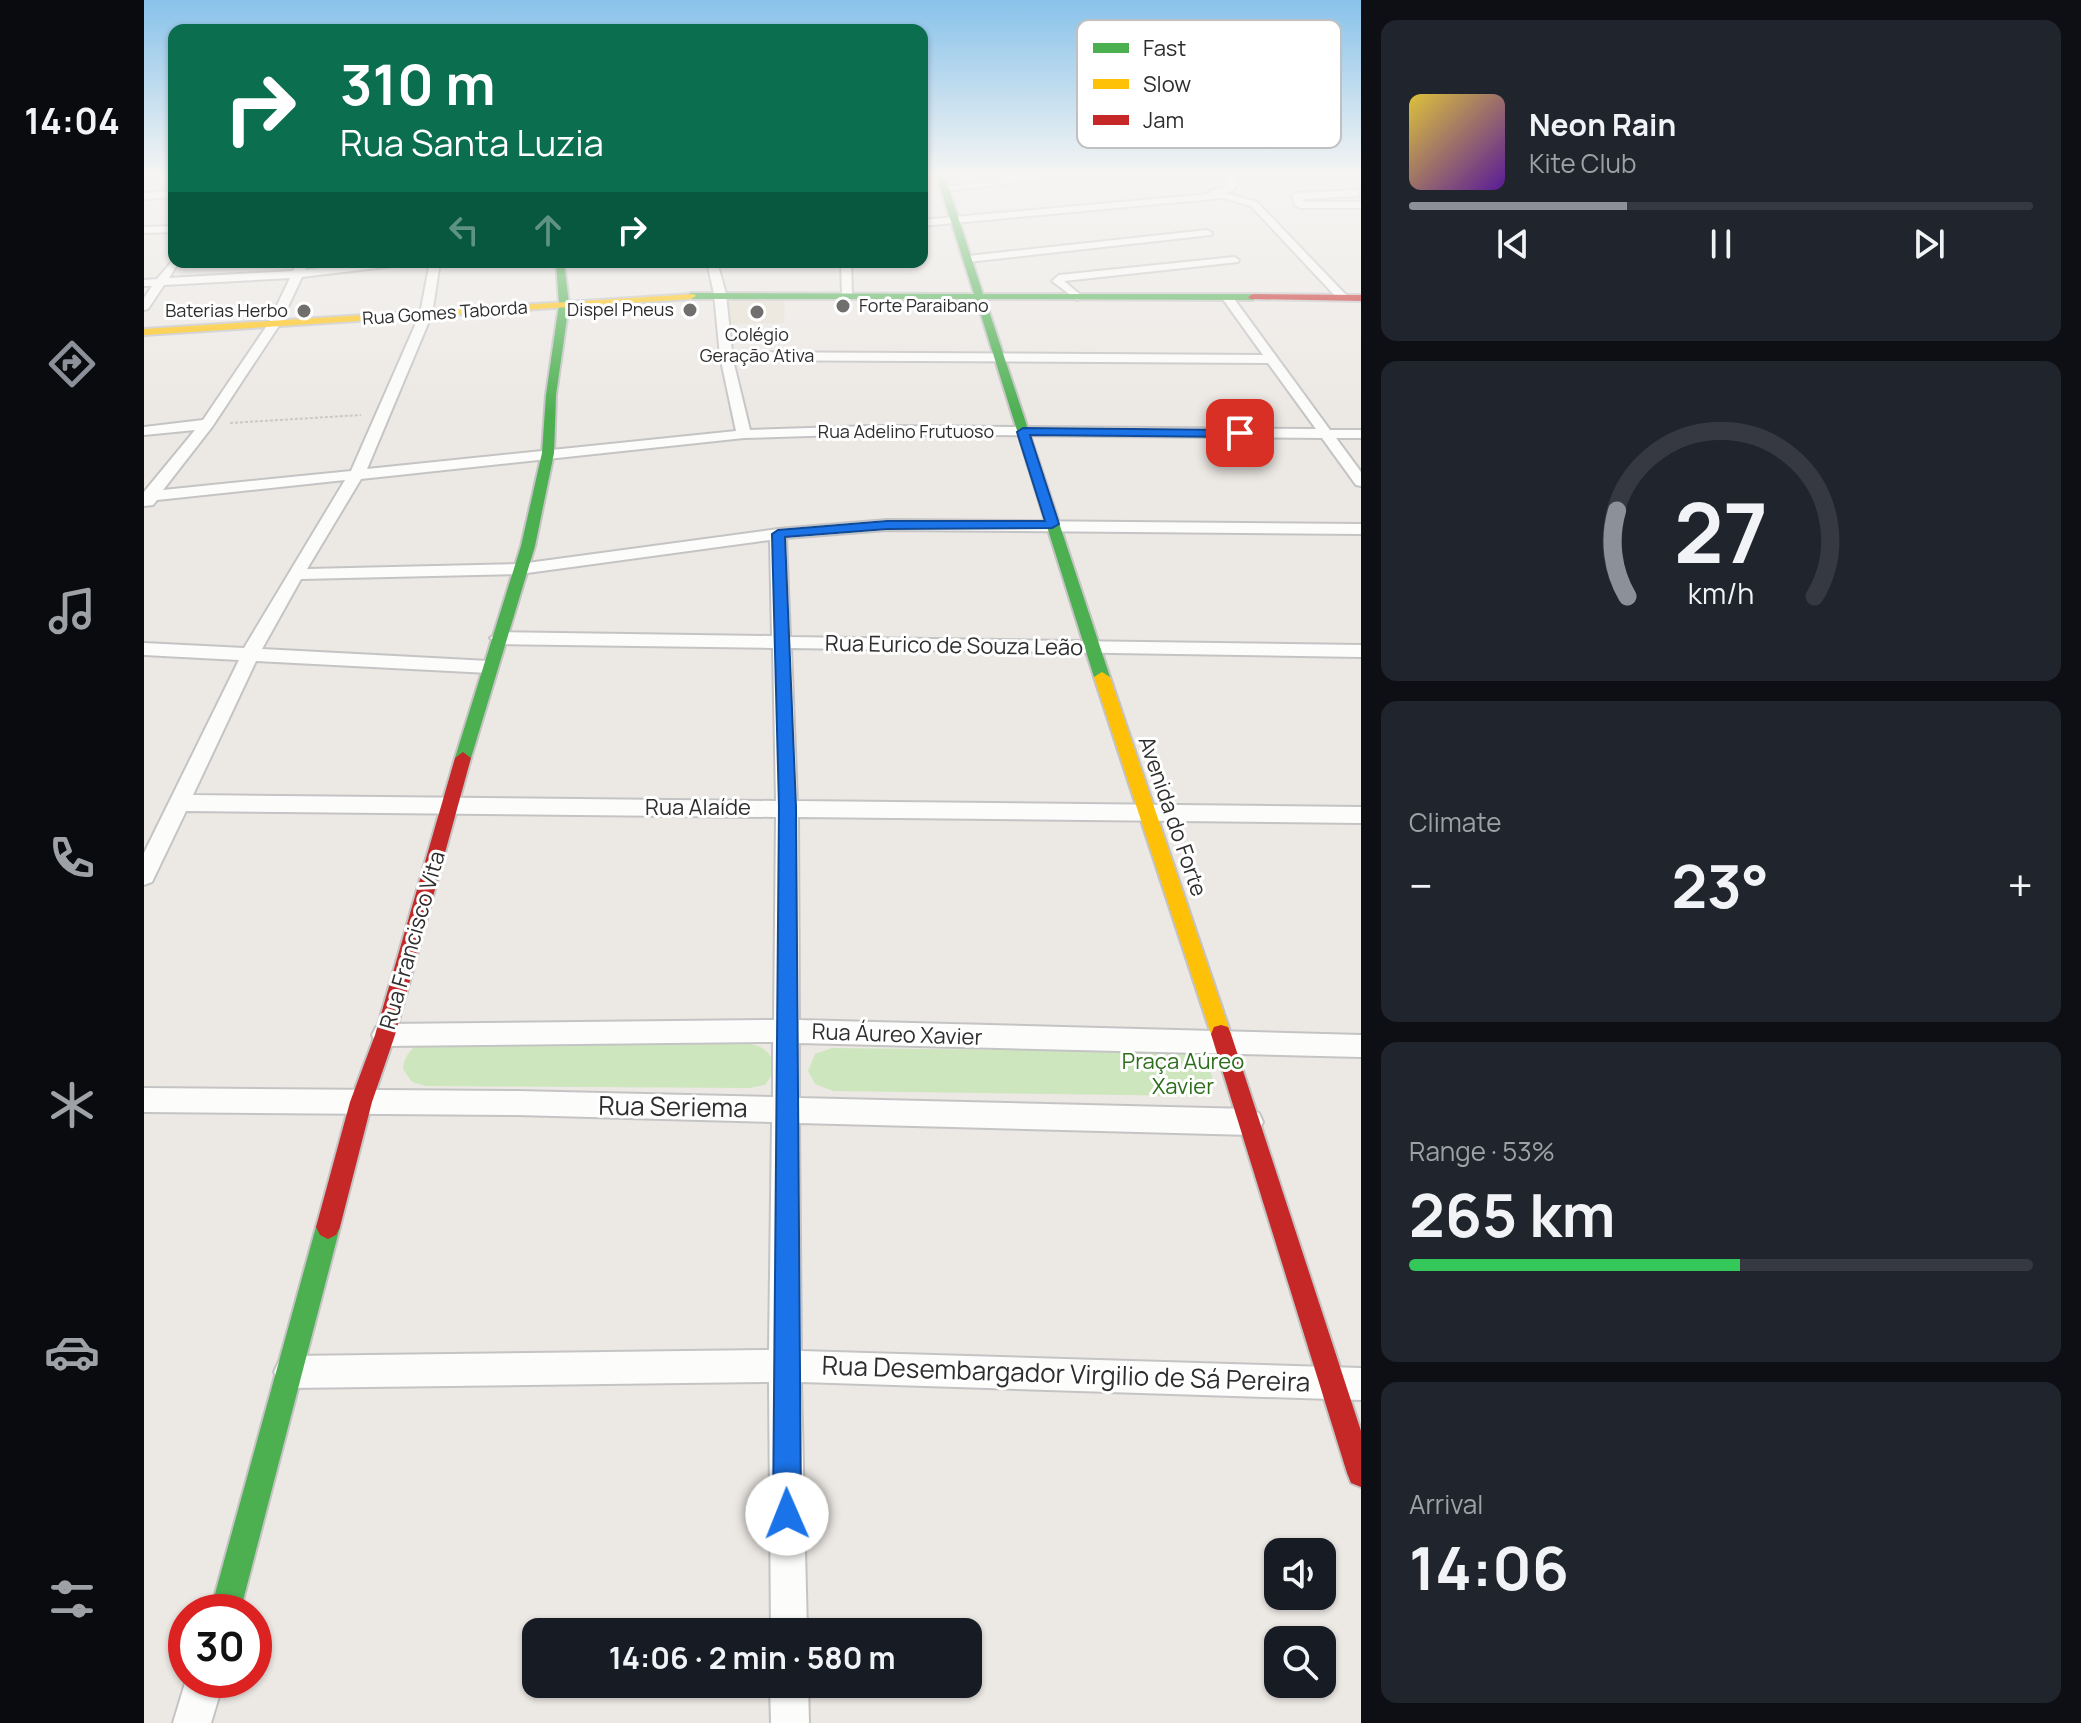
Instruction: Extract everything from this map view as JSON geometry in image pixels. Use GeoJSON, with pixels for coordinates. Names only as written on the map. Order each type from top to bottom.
{"type":"FeatureCollection","features":[{"type":"Feature","properties":{"kind":"street","name":"Avenida do Forte"},"geometry":{"type":"LineString","coordinates":[[967,254],[1091,648],[1223,1043],[1346,1383],[1361,1473]]}},
{"type":"Feature","properties":{"kind":"street"},"geometry":{"type":"LineString","coordinates":[[968,259],[1010,254]]}},
{"type":"Feature","properties":{"kind":"street"},"geometry":{"type":"LineString","coordinates":[[1307,254],[1352,298]]}},
{"type":"Feature","properties":{"kind":"street"},"geometry":{"type":"LineString","coordinates":[[1077,297],[1058,281],[1059,278],[1234,260]]}},
{"type":"Feature","properties":{"kind":"street"},"geometry":{"type":"LineString","coordinates":[[144,307],[170,268]]}},
{"type":"Feature","properties":{"kind":"street"},"geometry":{"type":"LineString","coordinates":[[144,283],[301,268]]}},
{"type":"Feature","properties":{"kind":"street"},"geometry":{"type":"LineString","coordinates":[[147,500],[207,424],[274,324],[301,268]]}},
{"type":"Feature","properties":{"kind":"street"},"geometry":{"type":"LineString","coordinates":[[144,876],[263,628],[357,475],[426,314],[434,268]]}},
{"type":"Feature","properties":{"kind":"street","name":"Rua Francisco Vita"},"geometry":{"type":"LineString","coordinates":[[230,1594],[361,1102],[385,1035],[489,667],[520,569],[548,453],[551,395],[564,304],[561,268]]}},
{"type":"Feature","properties":{"kind":"street"},"geometry":{"type":"LineString","coordinates":[[714,268],[720,294],[726,356],[744,434]]}},
{"type":"Feature","properties":{"kind":"street"},"geometry":{"type":"LineString","coordinates":[[846,268],[848,294]]}},
{"type":"Feature","properties":{"kind":"street","name":"Rua Gomes Taborda"},"geometry":{"type":"LineString","coordinates":[[144,332],[720,294],[1352,298]]}},
{"type":"Feature","properties":{"kind":"street"},"geometry":{"type":"LineString","coordinates":[[1228,298],[1361,482]]}},
{"type":"Feature","properties":{"kind":"street"},"geometry":{"type":"LineString","coordinates":[[726,356],[1272,359]]}},
{"type":"Feature","properties":{"kind":"street"},"geometry":{"type":"LineString","coordinates":[[144,431],[207,424]]}},
{"type":"Feature","properties":{"kind":"street","name":"Rua Adelino Frutuoso"},"geometry":{"type":"LineString","coordinates":[[147,500],[548,453],[744,434],[872,430],[1361,434]]}},
{"type":"Feature","properties":{"kind":"street"},"geometry":{"type":"LineString","coordinates":[[298,574],[520,569],[778,534],[887,525],[1361,529]]}},
{"type":"Feature","properties":{"kind":"street"},"geometry":{"type":"LineString","coordinates":[[778,534],[787,807],[785,1366],[789,1618]]}},
{"type":"Feature","properties":{"kind":"street","name":"Rua Eurico de Souza Leão"},"geometry":{"type":"LineString","coordinates":[[499,638],[1361,651]]}},
{"type":"Feature","properties":{"kind":"street"},"geometry":{"type":"LineString","coordinates":[[144,649],[251,657],[489,667]]}},
{"type":"Feature","properties":{"kind":"street","name":"Rua Alaíde"},"geometry":{"type":"LineString","coordinates":[[178,803],[1361,815]]}},
{"type":"Feature","properties":{"kind":"street","name":"Rua Áureo Xavier"},"geometry":{"type":"LineString","coordinates":[[385,1035],[786,1031],[1361,1046]]}},
{"type":"Feature","properties":{"kind":"street","name":"Rua Seriema"},"geometry":{"type":"LineString","coordinates":[[144,1100],[788,1109],[1250,1122]]}},
{"type":"Feature","properties":{"kind":"street","name":"Rua Desembargador Virgilio de Sá Pereira"},"geometry":{"type":"LineString","coordinates":[[290,1372],[785,1366],[1346,1383]]}},
{"type":"Feature","properties":{"kind":"street"},"geometry":{"type":"LineString","coordinates":[[192,1723],[200,1698]]}},
{"type":"Feature","properties":{"kind":"street"},"geometry":{"type":"LineString","coordinates":[[789,1698],[790,1723]]}},
{"type":"Feature","properties":{"kind":"path"},"geometry":{"type":"LineString","coordinates":[[207,424],[383,413]]}},
{"type":"Feature","properties":{"kind":"shaded area","name":"Colégio Geração Ativa"},"geometry":{"type":"Polygon","coordinates":[[[785,297],[784,323],[730,324],[728,300],[785,297]]]}},
{"type":"Feature","properties":{"kind":"green space"},"geometry":{"type":"Polygon","coordinates":[[[427,1041],[750,1044],[768,1053],[774,1072],[765,1085],[749,1088],[426,1086],[412,1082],[403,1069],[410,1051],[427,1041]]]}},
{"type":"Feature","properties":{"kind":"green space","name":"Praça Aúreo Xavier"},"geometry":{"type":"Polygon","coordinates":[[[832,1048],[1188,1052],[1202,1061],[1213,1081],[1206,1093],[1197,1096],[833,1091],[815,1084],[808,1071],[815,1054],[832,1048]]]}},
{"type":"Feature","properties":{"kind":"traffic: fast"},"geometry":{"type":"LineString","coordinates":[[966,254],[1102,677]]}},
{"type":"Feature","properties":{"kind":"traffic: fast"},"geometry":{"type":"LineString","coordinates":[[463,758],[528,546],[548,453],[551,395],[564,304],[561,268]]}},
{"type":"Feature","properties":{"kind":"traffic: fast"},"geometry":{"type":"LineString","coordinates":[[691,296],[1253,297]]}},
{"type":"Feature","properties":{"kind":"traffic: fast"},"geometry":{"type":"LineString","coordinates":[[230,1594],[328,1227]]}},
{"type":"Feature","properties":{"kind":"traffic: slow"},"geometry":{"type":"LineString","coordinates":[[144,332],[691,296]]}},
{"type":"Feature","properties":{"kind":"traffic: slow"},"geometry":{"type":"LineString","coordinates":[[1102,677],[1221,1034]]}},
{"type":"Feature","properties":{"kind":"traffic: jam"},"geometry":{"type":"LineString","coordinates":[[1253,297],[1361,298]]}},
{"type":"Feature","properties":{"kind":"traffic: jam"},"geometry":{"type":"LineString","coordinates":[[328,1227],[361,1102],[385,1035],[463,758]]}},
{"type":"Feature","properties":{"kind":"traffic: jam"},"geometry":{"type":"LineString","coordinates":[[1221,1034],[1361,1473]]}},
{"type":"Feature","properties":{"kind":"place","name":"Forte Paraibano"},"geometry":{"type":"Point","coordinates":[843,306]}},
{"type":"Feature","properties":{"kind":"place","name":"Dispel Pneus"},"geometry":{"type":"Point","coordinates":[690,310]}},
{"type":"Feature","properties":{"kind":"place","name":"Baterias Herbo"},"geometry":{"type":"Point","coordinates":[304,311]}},
{"type":"Feature","properties":{"kind":"place","name":"Colégio Geração Ativa"},"geometry":{"type":"Point","coordinates":[757,312]}},
{"type":"Feature","properties":{"kind":"route"},"geometry":{"type":"LineString","coordinates":[[787,1514],[787,807],[778,534],[887,525],[1052,524],[1023,432],[1240,433]]}}]}
